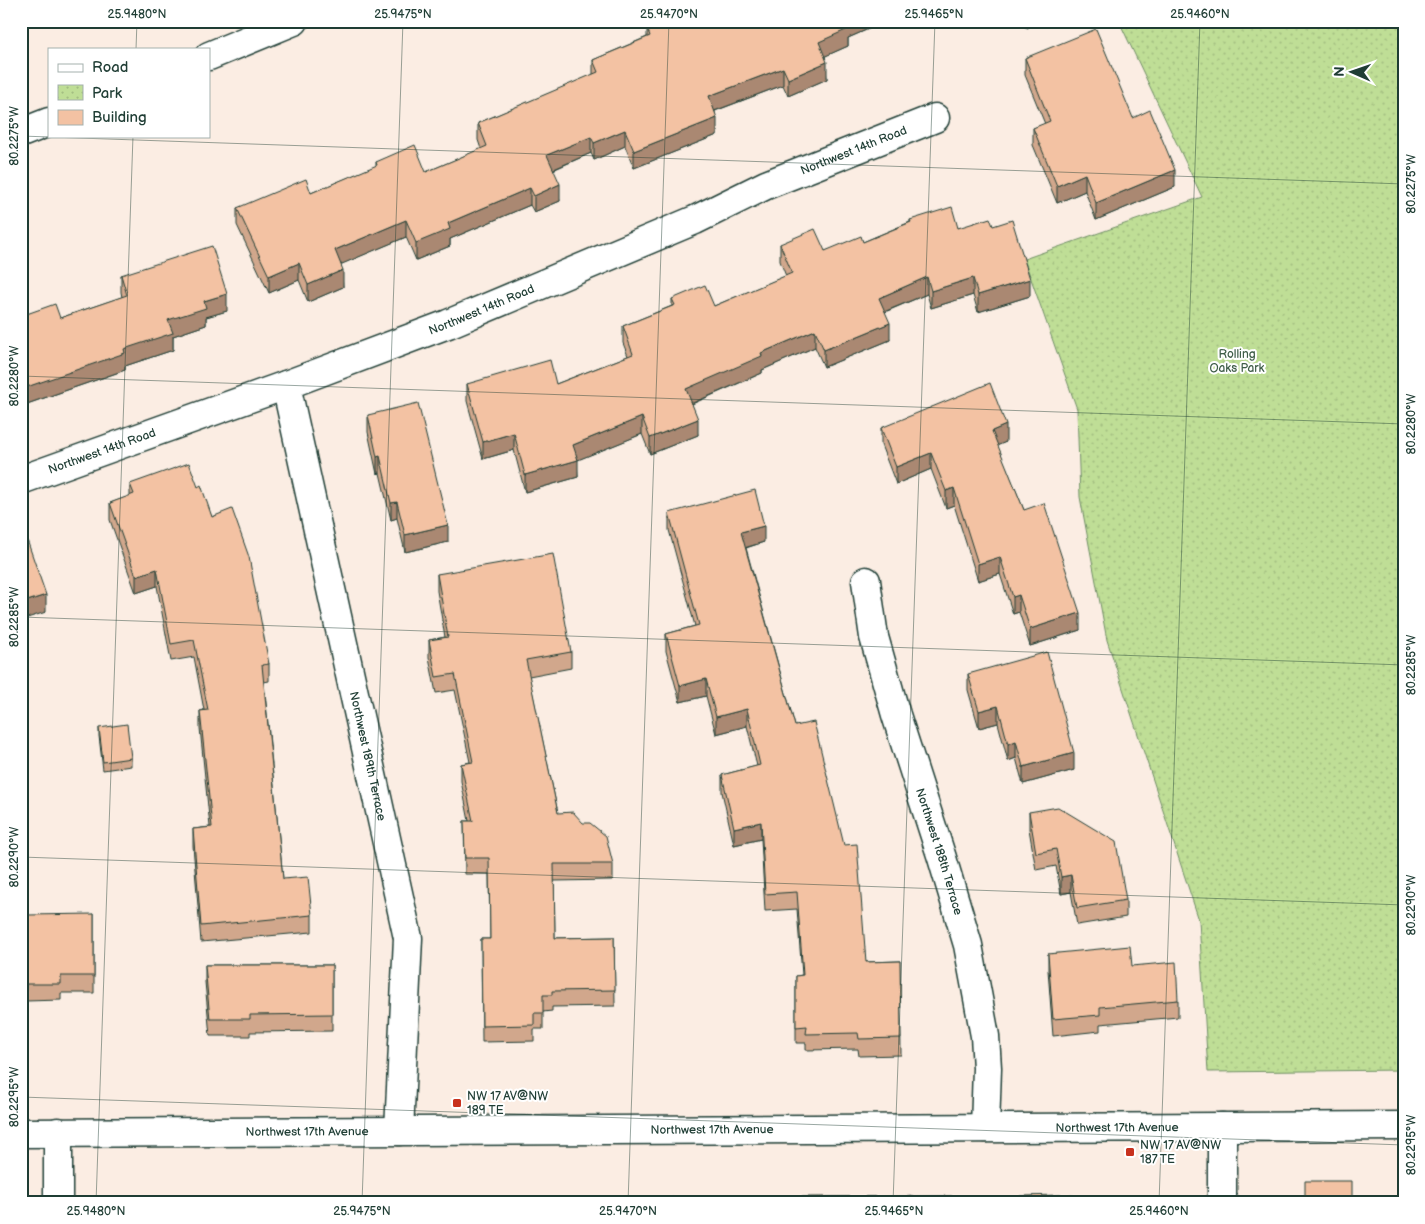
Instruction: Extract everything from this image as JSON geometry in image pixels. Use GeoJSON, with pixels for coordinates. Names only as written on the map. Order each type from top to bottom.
{"type":"FeatureCollection","features":[{"type":"Feature","properties":{"kind":"main road"},"geometry":{"type":"LineString","coordinates":[[210,56],[294,21]]}},
{"type":"Feature","properties":{"kind":"main road","name":"Northwest 14th Road"},"geometry":{"type":"LineString","coordinates":[[21,480],[286,386],[448,324],[696,220],[766,186],[934,118]]}},
{"type":"Feature","properties":{"kind":"main road"},"geometry":{"type":"LineString","coordinates":[[21,133],[48,122]]}},
{"type":"Feature","properties":{"kind":"main road","name":"Northwest 189th Terrace"},"geometry":{"type":"LineString","coordinates":[[286,386],[408,938],[399,1131]]}},
{"type":"Feature","properties":{"kind":"main road","name":"Northwest 188th Terrace"},"geometry":{"type":"LineString","coordinates":[[866,581],[874,637],[896,715],[968,945],[985,1036],[988,1068],[985,1128]]}},
{"type":"Feature","properties":{"kind":"main road","name":"Northwest 17th Avenue"},"geometry":{"type":"LineString","coordinates":[[21,1133],[1404,1126]]}},
{"type":"Feature","properties":{"kind":"main road"},"geometry":{"type":"LineString","coordinates":[[1222,1127],[1222,1203]]}},
{"type":"Feature","properties":{"kind":"main road"},"geometry":{"type":"LineString","coordinates":[[58,1132],[58,1203]]}},
{"type":"Feature","properties":{"kind":"green space","name":"Rolling Oaks Park"},"geometry":{"type":"Polygon","coordinates":[[[1119,21],[1404,21],[1404,1070],[1208,1072],[1199,920],[1107,640],[1080,497],[1077,409],[1024,259],[1202,197],[1119,21]]]}},
{"type":"Feature","properties":{"kind":"building"},"geometry":{"type":"Polygon","coordinates":[[[666,21],[849,21],[846,23],[848,29],[819,42],[827,62],[788,79],[783,68],[709,96],[717,118],[634,151],[625,130],[594,143],[591,137],[547,155],[560,184],[534,196],[530,188],[448,223],[450,229],[416,243],[406,220],[335,250],[343,270],[308,285],[299,263],[269,276],[237,208],[306,179],[311,193],[377,165],[376,162],[415,145],[426,172],[487,146],[478,123],[598,72],[593,60],[650,36],[647,28],[666,21]]]}},
{"type":"Feature","properties":{"kind":"building"},"geometry":{"type":"Polygon","coordinates":[[[1096,29],[1133,118],[1150,110],[1175,170],[1096,203],[1085,174],[1057,186],[1033,128],[1050,121],[1025,58],[1096,29]]]}},
{"type":"Feature","properties":{"kind":"building"},"geometry":{"type":"Polygon","coordinates":[[[952,207],[958,228],[990,218],[993,226],[1012,220],[1030,279],[978,295],[973,278],[931,291],[927,277],[879,298],[890,323],[824,350],[815,330],[761,353],[762,356],[686,389],[698,419],[650,438],[642,417],[573,445],[578,460],[525,475],[514,433],[483,442],[467,384],[550,360],[556,384],[633,354],[623,326],[675,305],[672,299],[705,285],[714,306],[792,273],[780,244],[815,229],[825,251],[861,236],[863,242],[911,222],[910,220],[952,207]]]}},
{"type":"Feature","properties":{"kind":"building"},"geometry":{"type":"Polygon","coordinates":[[[212,246],[227,294],[204,301],[206,308],[168,320],[173,333],[124,349],[125,353],[21,389],[21,316],[55,304],[60,318],[127,295],[121,275],[212,246]]]}},
{"type":"Feature","properties":{"kind":"building"},"geometry":{"type":"Polygon","coordinates":[[[990,383],[1006,425],[992,431],[1024,510],[1044,503],[1080,613],[1030,629],[1019,595],[1013,597],[1000,557],[978,564],[954,488],[946,491],[931,453],[896,467],[881,428],[990,383]]]}},
{"type":"Feature","properties":{"kind":"building"},"geometry":{"type":"Polygon","coordinates":[[[418,403],[448,525],[405,535],[397,502],[391,503],[380,456],[377,457],[368,415],[418,403]]]}},
{"type":"Feature","properties":{"kind":"building"},"geometry":{"type":"Polygon","coordinates":[[[189,463],[198,487],[201,485],[212,517],[232,509],[249,557],[269,664],[262,665],[283,879],[308,877],[312,915],[201,926],[193,829],[212,827],[200,711],[208,710],[194,640],[171,644],[157,569],[136,576],[110,503],[134,494],[130,484],[189,463]]]}},
{"type":"Feature","properties":{"kind":"building"},"geometry":{"type":"Polygon","coordinates":[[[755,490],[764,526],[741,532],[795,726],[814,722],[844,845],[857,844],[866,962],[900,961],[901,1038],[859,1039],[858,1033],[806,1034],[807,1026],[796,1027],[796,976],[803,975],[797,892],[765,894],[761,822],[734,828],[722,775],[760,765],[747,709],[716,717],[706,679],[680,686],[666,634],[699,625],[669,513],[755,490]]]}},
{"type":"Feature","properties":{"kind":"building"},"geometry":{"type":"Polygon","coordinates":[[[26,537],[46,595],[21,603],[21,539],[26,537]]]}},
{"type":"Feature","properties":{"kind":"building"},"geometry":{"type":"Polygon","coordinates":[[[553,554],[571,652],[526,660],[558,813],[573,812],[583,823],[590,823],[606,836],[613,864],[554,864],[555,938],[614,937],[615,990],[552,991],[552,995],[543,995],[543,1013],[534,1013],[534,1025],[482,1026],[481,939],[490,939],[489,858],[465,858],[464,821],[473,821],[461,764],[473,762],[455,674],[436,677],[429,640],[448,637],[437,574],[553,554]]]}},
{"type":"Feature","properties":{"kind":"building"},"geometry":{"type":"Polygon","coordinates":[[[1047,652],[1074,753],[1023,767],[1016,741],[1008,744],[998,706],[979,711],[968,674],[1047,652]]]}},
{"type":"Feature","properties":{"kind":"building"},"geometry":{"type":"Polygon","coordinates":[[[127,724],[131,758],[103,762],[99,728],[127,724]]]}},
{"type":"Feature","properties":{"kind":"building"},"geometry":{"type":"Polygon","coordinates":[[[1058,807],[1116,842],[1126,900],[1077,908],[1071,875],[1061,877],[1056,849],[1036,853],[1029,812],[1058,807]]]}},
{"type":"Feature","properties":{"kind":"building"},"geometry":{"type":"Polygon","coordinates":[[[94,914],[94,976],[61,976],[61,984],[26,984],[25,1004],[21,1004],[21,933],[28,933],[28,915],[94,914]]]}},
{"type":"Feature","properties":{"kind":"building"},"geometry":{"type":"Polygon","coordinates":[[[1130,946],[1132,966],[1176,962],[1178,1000],[1100,1007],[1100,1015],[1053,1019],[1048,954],[1130,946]]]}},
{"type":"Feature","properties":{"kind":"building"},"geometry":{"type":"Polygon","coordinates":[[[205,965],[332,965],[332,1014],[250,1015],[250,1019],[210,1019],[205,965]]]}},
{"type":"Feature","properties":{"kind":"building"},"geometry":{"type":"Polygon","coordinates":[[[1305,1181],[1352,1181],[1352,1202],[1367,1203],[1305,1203],[1305,1181]]]}},
{"type":"Feature","properties":{"kind":"building"},"geometry":{"type":"Polygon","coordinates":[[[952,1196],[952,1203],[800,1203],[800,1197],[952,1196]]]}},
{"type":"Feature","properties":{"kind":"building"},"geometry":{"type":"Polygon","coordinates":[[[1020,1196],[1112,1197],[1112,1203],[1020,1203],[1020,1196]]]}},
{"type":"Feature","properties":{"kind":"building"},"geometry":{"type":"Polygon","coordinates":[[[731,1197],[732,1203],[580,1203],[580,1198],[731,1197]]]}},
{"type":"Feature","properties":{"kind":"building"},"geometry":{"type":"Polygon","coordinates":[[[475,1198],[512,1198],[512,1203],[475,1203],[475,1198]]]}},
{"type":"Feature","properties":{"kind":"building"},"geometry":{"type":"Polygon","coordinates":[[[401,1199],[401,1203],[256,1203],[256,1200],[401,1199]]]}},
{"type":"Feature","properties":{"kind":"place","name":"NW 17 AV@NW 189 TE"},"geometry":{"type":"Point","coordinates":[457,1103]}},
{"type":"Feature","properties":{"kind":"place","name":"NW 17 AV@NW 187 TE"},"geometry":{"type":"Point","coordinates":[1130,1152]}}]}
